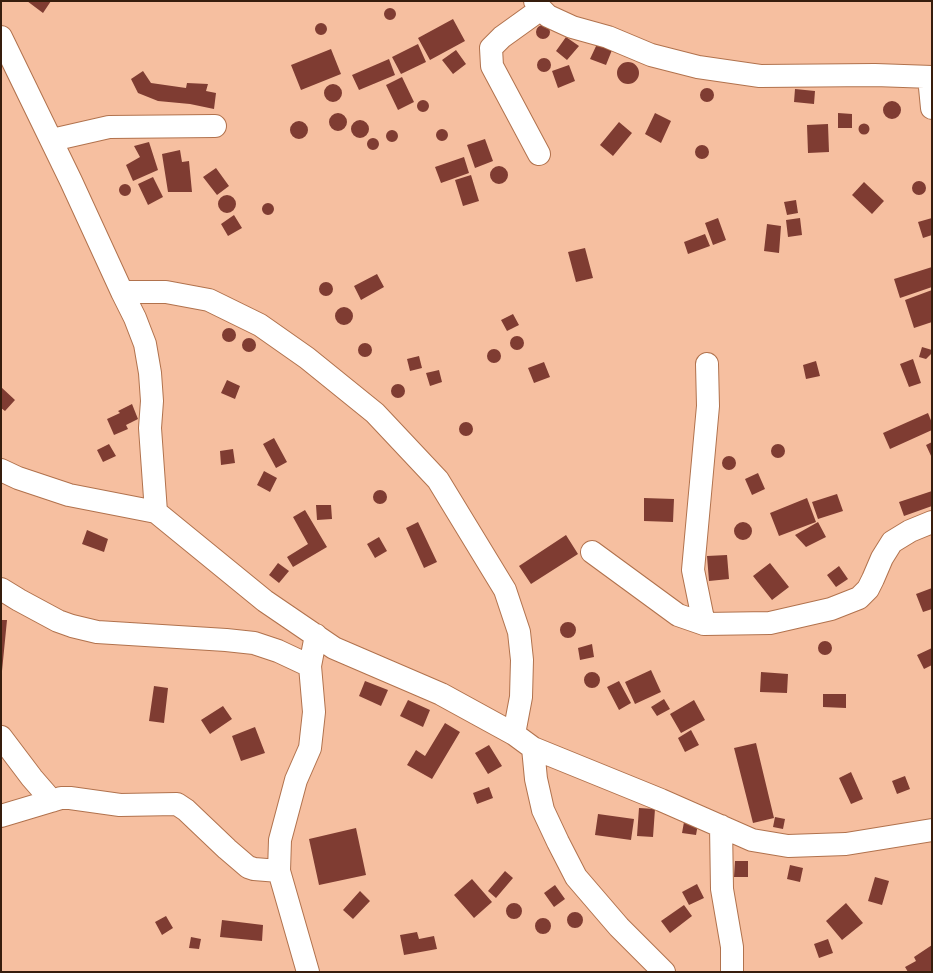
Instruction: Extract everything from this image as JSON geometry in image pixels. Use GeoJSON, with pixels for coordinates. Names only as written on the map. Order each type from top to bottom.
{"type":"FeatureCollection","features":[{"type":"Feature","properties":{"kind":"street"},"geometry":{"type":"LineString","coordinates":[[539,154],[492,66],[491,48],[538,5],[548,16],[572,27],[608,37],[651,55],[698,67],[760,76],[875,75],[931,77],[932,108]]}},
{"type":"Feature","properties":{"kind":"street"},"geometry":{"type":"LineString","coordinates":[[1,37],[72,181],[135,318],[145,344],[150,373],[152,401],[150,428],[156,512]]}},
{"type":"Feature","properties":{"kind":"street"},"geometry":{"type":"LineString","coordinates":[[52,140],[109,127],[215,126]]}},
{"type":"Feature","properties":{"kind":"street"},"geometry":{"type":"LineString","coordinates":[[122,292],[166,292],[209,300],[260,325],[307,358],[375,413],[438,480],[504,590],[519,632],[522,660],[521,696],[514,734]]}},
{"type":"Feature","properties":{"kind":"street"},"geometry":{"type":"LineString","coordinates":[[704,624],[693,570],[708,406],[707,364]]}},
{"type":"Feature","properties":{"kind":"street"},"geometry":{"type":"LineString","coordinates":[[1,470],[18,478],[69,495],[156,512],[265,601],[334,648],[441,694],[514,734],[533,748],[752,840],[788,846],[846,844],[932,830]]}},
{"type":"Feature","properties":{"kind":"street"},"geometry":{"type":"LineString","coordinates":[[592,552],[678,615],[704,624],[770,623],[831,609],[859,598],[868,589],[882,558],[892,542],[910,531],[932,522]]}},
{"type":"Feature","properties":{"kind":"street"},"geometry":{"type":"LineString","coordinates":[[1,589],[58,621],[87,630],[97,632],[254,643],[278,651],[310,666]]}},
{"type":"Feature","properties":{"kind":"street"},"geometry":{"type":"LineString","coordinates":[[308,972],[279,871],[280,840],[296,780],[310,748],[314,712],[310,666],[316,635]]}},
{"type":"Feature","properties":{"kind":"street"},"geometry":{"type":"LineString","coordinates":[[1,737],[32,778],[52,801]]}},
{"type":"Feature","properties":{"kind":"street"},"geometry":{"type":"LineString","coordinates":[[533,748],[536,779],[543,810],[576,877],[619,927],[664,972]]}},
{"type":"Feature","properties":{"kind":"street"},"geometry":{"type":"LineString","coordinates":[[1,816],[61,798],[120,805],[176,804],[186,810],[248,867],[254,869],[279,871]]}},
{"type":"Feature","properties":{"kind":"street"},"geometry":{"type":"LineString","coordinates":[[721,826],[722,889],[732,947],[732,972]]}},
{"type":"Feature","properties":{"kind":"building"},"geometry":{"type":"Polygon","coordinates":[[[27,1],[51,1],[43,13],[27,1]]]}},
{"type":"Feature","properties":{"kind":"building"},"geometry":{"type":"Polygon","coordinates":[[[388,8],[392,8],[396,14],[392,20],[388,20],[384,16],[384,12],[388,8]]]}},
{"type":"Feature","properties":{"kind":"building"},"geometry":{"type":"Polygon","coordinates":[[[453,19],[465,41],[430,60],[418,38],[453,19]]]}},
{"type":"Feature","properties":{"kind":"building"},"geometry":{"type":"Polygon","coordinates":[[[319,23],[323,23],[327,29],[323,35],[319,35],[315,31],[315,27],[319,23]]]}},
{"type":"Feature","properties":{"kind":"building"},"geometry":{"type":"Polygon","coordinates":[[[543,25],[548,27],[550,32],[548,37],[543,39],[538,37],[536,32],[538,27],[543,25]]]}},
{"type":"Feature","properties":{"kind":"building"},"geometry":{"type":"Polygon","coordinates":[[[566,37],[579,46],[567,60],[556,51],[566,37]]]}},
{"type":"Feature","properties":{"kind":"building"},"geometry":{"type":"Polygon","coordinates":[[[418,44],[426,62],[401,74],[392,57],[418,44]]]}},
{"type":"Feature","properties":{"kind":"building"},"geometry":{"type":"Polygon","coordinates":[[[597,44],[612,50],[606,65],[590,59],[597,44]]]}},
{"type":"Feature","properties":{"kind":"building"},"geometry":{"type":"Polygon","coordinates":[[[331,49],[341,74],[301,90],[291,65],[331,49]]]}},
{"type":"Feature","properties":{"kind":"building"},"geometry":{"type":"Polygon","coordinates":[[[456,50],[466,64],[453,74],[442,60],[456,50]]]}},
{"type":"Feature","properties":{"kind":"building"},"geometry":{"type":"Polygon","coordinates":[[[544,58],[549,60],[551,65],[549,70],[544,72],[539,70],[537,65],[539,60],[544,58]]]}},
{"type":"Feature","properties":{"kind":"building"},"geometry":{"type":"Polygon","coordinates":[[[389,59],[395,75],[359,90],[352,75],[389,59]]]}},
{"type":"Feature","properties":{"kind":"building"},"geometry":{"type":"Polygon","coordinates":[[[628,62],[636,65],[639,73],[636,81],[628,84],[620,81],[617,73],[620,65],[628,62]]]}},
{"type":"Feature","properties":{"kind":"building"},"geometry":{"type":"Polygon","coordinates":[[[569,65],[575,81],[558,88],[552,71],[569,65]]]}},
{"type":"Feature","properties":{"kind":"building"},"geometry":{"type":"Polygon","coordinates":[[[143,71],[151,83],[186,88],[187,83],[208,84],[206,91],[216,93],[214,109],[190,104],[158,101],[138,93],[131,79],[143,71]]]}},
{"type":"Feature","properties":{"kind":"building"},"geometry":{"type":"Polygon","coordinates":[[[402,77],[414,102],[398,110],[386,85],[402,77]]]}},
{"type":"Feature","properties":{"kind":"building"},"geometry":{"type":"Polygon","coordinates":[[[333,84],[339,87],[342,93],[339,99],[333,102],[327,99],[324,93],[327,87],[333,84]]]}},
{"type":"Feature","properties":{"kind":"building"},"geometry":{"type":"Polygon","coordinates":[[[707,88],[712,90],[714,95],[712,100],[707,102],[702,100],[700,95],[702,90],[707,88]]]}},
{"type":"Feature","properties":{"kind":"building"},"geometry":{"type":"Polygon","coordinates":[[[795,89],[815,91],[814,104],[794,102],[795,89]]]}},
{"type":"Feature","properties":{"kind":"building"},"geometry":{"type":"Polygon","coordinates":[[[421,100],[425,100],[429,106],[425,112],[421,112],[417,108],[417,104],[421,100]]]}},
{"type":"Feature","properties":{"kind":"building"},"geometry":{"type":"Polygon","coordinates":[[[892,101],[898,104],[901,110],[898,116],[892,119],[886,116],[883,110],[886,104],[892,101]]]}},
{"type":"Feature","properties":{"kind":"building"},"geometry":{"type":"Polygon","coordinates":[[[338,113],[342,114],[346,118],[346,126],[342,130],[338,131],[334,130],[330,126],[329,122],[330,118],[334,114],[338,113]]]}},
{"type":"Feature","properties":{"kind":"building"},"geometry":{"type":"Polygon","coordinates":[[[655,113],[671,121],[661,143],[645,134],[655,113]]]}},
{"type":"Feature","properties":{"kind":"building"},"geometry":{"type":"Polygon","coordinates":[[[838,113],[852,114],[852,128],[838,128],[838,113]]]}},
{"type":"Feature","properties":{"kind":"building"},"geometry":{"type":"Polygon","coordinates":[[[360,120],[364,121],[368,125],[368,133],[364,137],[360,138],[356,137],[352,133],[351,129],[352,125],[356,121],[360,120]]]}},
{"type":"Feature","properties":{"kind":"building"},"geometry":{"type":"Polygon","coordinates":[[[299,121],[303,122],[307,126],[307,134],[303,138],[299,139],[295,138],[291,134],[290,130],[291,126],[295,122],[299,121]]]}},
{"type":"Feature","properties":{"kind":"building"},"geometry":{"type":"Polygon","coordinates":[[[619,122],[632,133],[613,156],[600,145],[619,122]]]}},
{"type":"Feature","properties":{"kind":"building"},"geometry":{"type":"Polygon","coordinates":[[[864,123],[868,125],[870,129],[868,133],[864,135],[860,133],[858,129],[860,125],[864,123]]]}},
{"type":"Feature","properties":{"kind":"building"},"geometry":{"type":"Polygon","coordinates":[[[828,124],[829,152],[808,153],[807,125],[828,124]]]}},
{"type":"Feature","properties":{"kind":"building"},"geometry":{"type":"Polygon","coordinates":[[[440,129],[444,129],[448,135],[444,141],[440,141],[436,137],[436,133],[440,129]]]}},
{"type":"Feature","properties":{"kind":"building"},"geometry":{"type":"Polygon","coordinates":[[[390,130],[394,130],[398,136],[394,142],[390,142],[386,138],[386,134],[390,130]]]}},
{"type":"Feature","properties":{"kind":"building"},"geometry":{"type":"Polygon","coordinates":[[[371,138],[375,138],[379,144],[375,150],[371,150],[367,146],[367,142],[371,138]]]}},
{"type":"Feature","properties":{"kind":"building"},"geometry":{"type":"Polygon","coordinates":[[[485,139],[493,161],[475,168],[467,145],[485,139]]]}},
{"type":"Feature","properties":{"kind":"building"},"geometry":{"type":"Polygon","coordinates":[[[149,142],[158,170],[133,181],[126,165],[140,157],[134,146],[149,142]]]}},
{"type":"Feature","properties":{"kind":"building"},"geometry":{"type":"Polygon","coordinates":[[[699,145],[705,145],[709,149],[709,155],[705,159],[699,159],[695,155],[695,149],[699,145]]]}},
{"type":"Feature","properties":{"kind":"building"},"geometry":{"type":"Polygon","coordinates":[[[180,150],[182,162],[189,161],[192,192],[168,192],[162,154],[180,150]]]}},
{"type":"Feature","properties":{"kind":"building"},"geometry":{"type":"Polygon","coordinates":[[[464,157],[469,173],[441,183],[435,167],[464,157]]]}},
{"type":"Feature","properties":{"kind":"building"},"geometry":{"type":"Polygon","coordinates":[[[499,166],[503,167],[507,171],[507,179],[503,183],[499,184],[495,183],[491,179],[490,175],[491,171],[495,167],[499,166]]]}},
{"type":"Feature","properties":{"kind":"building"},"geometry":{"type":"Polygon","coordinates":[[[216,168],[229,186],[217,195],[203,177],[216,168]]]}},
{"type":"Feature","properties":{"kind":"building"},"geometry":{"type":"Polygon","coordinates":[[[471,175],[479,201],[463,206],[455,180],[471,175]]]}},
{"type":"Feature","properties":{"kind":"building"},"geometry":{"type":"Polygon","coordinates":[[[153,177],[163,197],[148,205],[138,184],[153,177]]]}},
{"type":"Feature","properties":{"kind":"building"},"geometry":{"type":"Polygon","coordinates":[[[919,181],[924,183],[926,188],[924,193],[919,195],[914,193],[912,188],[914,183],[919,181]]]}},
{"type":"Feature","properties":{"kind":"building"},"geometry":{"type":"Polygon","coordinates":[[[864,182],[884,201],[872,214],[852,195],[864,182]]]}},
{"type":"Feature","properties":{"kind":"building"},"geometry":{"type":"Polygon","coordinates":[[[123,184],[127,184],[131,190],[127,196],[123,196],[119,192],[119,188],[123,184]]]}},
{"type":"Feature","properties":{"kind":"building"},"geometry":{"type":"Polygon","coordinates":[[[227,195],[231,196],[235,200],[235,208],[231,212],[227,213],[223,212],[219,208],[218,204],[219,200],[223,196],[227,195]]]}},
{"type":"Feature","properties":{"kind":"building"},"geometry":{"type":"Polygon","coordinates":[[[796,200],[798,213],[787,215],[784,202],[796,200]]]}},
{"type":"Feature","properties":{"kind":"building"},"geometry":{"type":"Polygon","coordinates":[[[266,203],[270,203],[274,209],[270,215],[266,215],[262,211],[262,207],[266,203]]]}},
{"type":"Feature","properties":{"kind":"building"},"geometry":{"type":"Polygon","coordinates":[[[234,215],[242,228],[228,236],[221,224],[234,215]]]}},
{"type":"Feature","properties":{"kind":"building"},"geometry":{"type":"Polygon","coordinates":[[[718,218],[726,240],[713,245],[705,223],[718,218]]]}},
{"type":"Feature","properties":{"kind":"building"},"geometry":{"type":"Polygon","coordinates":[[[800,218],[802,235],[788,237],[786,220],[800,218]]]}},
{"type":"Feature","properties":{"kind":"building"},"geometry":{"type":"Polygon","coordinates":[[[932,218],[932,235],[923,238],[918,222],[932,218]]]}},
{"type":"Feature","properties":{"kind":"building"},"geometry":{"type":"Polygon","coordinates":[[[767,224],[781,226],[779,253],[764,251],[767,224]]]}},
{"type":"Feature","properties":{"kind":"building"},"geometry":{"type":"Polygon","coordinates":[[[705,234],[710,246],[688,254],[684,242],[705,234]]]}},
{"type":"Feature","properties":{"kind":"building"},"geometry":{"type":"Polygon","coordinates":[[[585,248],[593,278],[576,282],[568,252],[585,248]]]}},
{"type":"Feature","properties":{"kind":"building"},"geometry":{"type":"Polygon","coordinates":[[[932,267],[932,287],[900,298],[894,279],[932,267]]]}},
{"type":"Feature","properties":{"kind":"building"},"geometry":{"type":"Polygon","coordinates":[[[377,274],[384,287],[361,300],[354,286],[377,274]]]}},
{"type":"Feature","properties":{"kind":"building"},"geometry":{"type":"Polygon","coordinates":[[[323,282],[329,282],[333,286],[333,292],[329,296],[323,296],[319,292],[319,286],[323,282]]]}},
{"type":"Feature","properties":{"kind":"building"},"geometry":{"type":"Polygon","coordinates":[[[932,290],[932,322],[914,328],[905,300],[932,290]]]}},
{"type":"Feature","properties":{"kind":"building"},"geometry":{"type":"Polygon","coordinates":[[[344,307],[350,310],[353,316],[350,322],[344,325],[338,322],[335,316],[338,310],[344,307]]]}},
{"type":"Feature","properties":{"kind":"building"},"geometry":{"type":"Polygon","coordinates":[[[513,314],[519,325],[507,331],[501,320],[513,314]]]}},
{"type":"Feature","properties":{"kind":"building"},"geometry":{"type":"Polygon","coordinates":[[[226,328],[232,328],[236,332],[236,338],[232,342],[226,342],[222,338],[222,332],[226,328]]]}},
{"type":"Feature","properties":{"kind":"building"},"geometry":{"type":"Polygon","coordinates":[[[514,336],[520,336],[524,340],[524,346],[520,350],[514,350],[510,346],[510,340],[514,336]]]}},
{"type":"Feature","properties":{"kind":"building"},"geometry":{"type":"Polygon","coordinates":[[[246,338],[252,338],[256,342],[256,348],[252,352],[246,352],[242,348],[242,342],[246,338]]]}},
{"type":"Feature","properties":{"kind":"building"},"geometry":{"type":"Polygon","coordinates":[[[362,343],[368,343],[372,347],[372,353],[368,357],[362,357],[358,353],[358,347],[362,343]]]}},
{"type":"Feature","properties":{"kind":"building"},"geometry":{"type":"Polygon","coordinates":[[[922,347],[932,350],[932,353],[926,359],[919,357],[922,347]]]}},
{"type":"Feature","properties":{"kind":"building"},"geometry":{"type":"Polygon","coordinates":[[[491,349],[497,349],[501,353],[501,359],[497,363],[491,363],[487,359],[487,353],[491,349]]]}},
{"type":"Feature","properties":{"kind":"building"},"geometry":{"type":"Polygon","coordinates":[[[419,356],[422,368],[410,371],[407,359],[419,356]]]}},
{"type":"Feature","properties":{"kind":"building"},"geometry":{"type":"Polygon","coordinates":[[[913,359],[921,383],[909,387],[900,364],[913,359]]]}},
{"type":"Feature","properties":{"kind":"building"},"geometry":{"type":"Polygon","coordinates":[[[816,361],[820,376],[806,379],[803,365],[816,361]]]}},
{"type":"Feature","properties":{"kind":"building"},"geometry":{"type":"Polygon","coordinates":[[[544,362],[550,377],[534,383],[528,368],[544,362]]]}},
{"type":"Feature","properties":{"kind":"building"},"geometry":{"type":"Polygon","coordinates":[[[439,370],[442,382],[430,386],[426,373],[439,370]]]}},
{"type":"Feature","properties":{"kind":"building"},"geometry":{"type":"Polygon","coordinates":[[[227,380],[240,386],[235,399],[221,393],[227,380]]]}},
{"type":"Feature","properties":{"kind":"building"},"geometry":{"type":"Polygon","coordinates":[[[395,384],[401,384],[405,388],[405,394],[401,398],[395,398],[391,394],[391,388],[395,384]]]}},
{"type":"Feature","properties":{"kind":"building"},"geometry":{"type":"Polygon","coordinates":[[[1,387],[15,400],[5,411],[1,408],[1,387]]]}},
{"type":"Feature","properties":{"kind":"building"},"geometry":{"type":"Polygon","coordinates":[[[132,404],[138,419],[126,425],[128,429],[114,435],[107,419],[120,413],[118,411],[132,404]]]}},
{"type":"Feature","properties":{"kind":"building"},"geometry":{"type":"Polygon","coordinates":[[[928,413],[932,423],[932,430],[890,449],[883,433],[928,413]]]}},
{"type":"Feature","properties":{"kind":"building"},"geometry":{"type":"Polygon","coordinates":[[[463,422],[469,422],[473,426],[473,432],[469,436],[463,436],[459,432],[459,426],[463,422]]]}},
{"type":"Feature","properties":{"kind":"building"},"geometry":{"type":"Polygon","coordinates":[[[274,438],[287,462],[276,468],[263,444],[274,438]]]}},
{"type":"Feature","properties":{"kind":"building"},"geometry":{"type":"Polygon","coordinates":[[[932,442],[932,458],[926,445],[932,442]]]}},
{"type":"Feature","properties":{"kind":"building"},"geometry":{"type":"Polygon","coordinates":[[[109,444],[116,456],[103,462],[97,450],[109,444]]]}},
{"type":"Feature","properties":{"kind":"building"},"geometry":{"type":"Polygon","coordinates":[[[775,444],[781,444],[785,448],[785,454],[781,458],[775,458],[771,454],[771,448],[775,444]]]}},
{"type":"Feature","properties":{"kind":"building"},"geometry":{"type":"Polygon","coordinates":[[[233,449],[235,463],[221,465],[220,451],[233,449]]]}},
{"type":"Feature","properties":{"kind":"building"},"geometry":{"type":"Polygon","coordinates":[[[729,456],[734,458],[736,463],[734,468],[729,470],[724,468],[722,463],[724,458],[729,456]]]}},
{"type":"Feature","properties":{"kind":"building"},"geometry":{"type":"Polygon","coordinates":[[[264,471],[277,478],[270,492],[257,485],[264,471]]]}},
{"type":"Feature","properties":{"kind":"building"},"geometry":{"type":"Polygon","coordinates":[[[758,473],[765,489],[752,495],[745,479],[758,473]]]}},
{"type":"Feature","properties":{"kind":"building"},"geometry":{"type":"Polygon","coordinates":[[[377,490],[383,490],[387,494],[387,500],[383,504],[377,504],[373,500],[373,494],[377,490]]]}},
{"type":"Feature","properties":{"kind":"building"},"geometry":{"type":"Polygon","coordinates":[[[932,491],[932,506],[904,516],[899,502],[932,491]]]}},
{"type":"Feature","properties":{"kind":"building"},"geometry":{"type":"Polygon","coordinates":[[[837,494],[843,511],[818,519],[812,502],[837,494]]]}},
{"type":"Feature","properties":{"kind":"building"},"geometry":{"type":"Polygon","coordinates":[[[644,498],[674,499],[673,522],[644,521],[644,498]]]}},
{"type":"Feature","properties":{"kind":"building"},"geometry":{"type":"Polygon","coordinates":[[[807,498],[816,522],[779,536],[770,513],[807,498]]]}},
{"type":"Feature","properties":{"kind":"building"},"geometry":{"type":"Polygon","coordinates":[[[316,505],[331,505],[332,519],[317,520],[316,505]]]}},
{"type":"Feature","properties":{"kind":"building"},"geometry":{"type":"Polygon","coordinates":[[[305,510],[327,547],[293,567],[287,557],[308,544],[293,517],[305,510]]]}},
{"type":"Feature","properties":{"kind":"building"},"geometry":{"type":"Polygon","coordinates":[[[418,522],[437,562],[424,568],[406,528],[418,522]]]}},
{"type":"Feature","properties":{"kind":"building"},"geometry":{"type":"Polygon","coordinates":[[[743,522],[749,525],[752,531],[749,537],[743,540],[737,537],[734,531],[737,525],[743,522]]]}},
{"type":"Feature","properties":{"kind":"building"},"geometry":{"type":"Polygon","coordinates":[[[818,522],[826,537],[806,547],[795,535],[818,522]]]}},
{"type":"Feature","properties":{"kind":"building"},"geometry":{"type":"Polygon","coordinates":[[[87,530],[108,539],[104,552],[82,544],[87,530]]]}},
{"type":"Feature","properties":{"kind":"building"},"geometry":{"type":"Polygon","coordinates":[[[566,535],[578,554],[531,584],[519,566],[566,535]]]}},
{"type":"Feature","properties":{"kind":"building"},"geometry":{"type":"Polygon","coordinates":[[[379,537],[387,551],[375,558],[367,544],[379,537]]]}},
{"type":"Feature","properties":{"kind":"building"},"geometry":{"type":"Polygon","coordinates":[[[727,555],[729,579],[709,581],[707,556],[727,555]]]}},
{"type":"Feature","properties":{"kind":"building"},"geometry":{"type":"Polygon","coordinates":[[[278,563],[289,571],[279,583],[269,575],[278,563]]]}},
{"type":"Feature","properties":{"kind":"building"},"geometry":{"type":"Polygon","coordinates":[[[770,563],[789,587],[772,600],[753,576],[770,563]]]}},
{"type":"Feature","properties":{"kind":"building"},"geometry":{"type":"Polygon","coordinates":[[[839,566],[848,579],[836,587],[827,575],[839,566]]]}},
{"type":"Feature","properties":{"kind":"building"},"geometry":{"type":"Polygon","coordinates":[[[932,588],[932,609],[923,612],[916,594],[932,588]]]}},
{"type":"Feature","properties":{"kind":"building"},"geometry":{"type":"Polygon","coordinates":[[[1,620],[7,620],[2,671],[1,671],[1,620]]]}},
{"type":"Feature","properties":{"kind":"building"},"geometry":{"type":"Polygon","coordinates":[[[565,622],[571,622],[576,627],[574,636],[571,638],[565,638],[560,633],[560,627],[565,622]]]}},
{"type":"Feature","properties":{"kind":"building"},"geometry":{"type":"Polygon","coordinates":[[[825,641],[830,643],[832,648],[830,653],[825,655],[820,653],[818,648],[820,643],[825,641]]]}},
{"type":"Feature","properties":{"kind":"building"},"geometry":{"type":"Polygon","coordinates":[[[592,644],[594,657],[580,660],[578,648],[592,644]]]}},
{"type":"Feature","properties":{"kind":"building"},"geometry":{"type":"Polygon","coordinates":[[[932,648],[932,665],[924,669],[917,655],[932,648]]]}},
{"type":"Feature","properties":{"kind":"building"},"geometry":{"type":"Polygon","coordinates":[[[651,670],[661,692],[635,704],[625,682],[651,670]]]}},
{"type":"Feature","properties":{"kind":"building"},"geometry":{"type":"Polygon","coordinates":[[[589,672],[595,672],[600,677],[598,686],[595,688],[589,688],[584,683],[584,677],[589,672]]]}},
{"type":"Feature","properties":{"kind":"building"},"geometry":{"type":"Polygon","coordinates":[[[761,672],[788,674],[787,693],[760,692],[761,672]]]}},
{"type":"Feature","properties":{"kind":"building"},"geometry":{"type":"Polygon","coordinates":[[[365,681],[388,690],[381,706],[359,696],[365,681]]]}},
{"type":"Feature","properties":{"kind":"building"},"geometry":{"type":"Polygon","coordinates":[[[619,681],[631,703],[619,710],[607,687],[619,681]]]}},
{"type":"Feature","properties":{"kind":"building"},"geometry":{"type":"Polygon","coordinates":[[[154,686],[168,688],[164,723],[149,721],[154,686]]]}},
{"type":"Feature","properties":{"kind":"building"},"geometry":{"type":"Polygon","coordinates":[[[823,694],[846,694],[846,708],[823,707],[823,694]]]}},
{"type":"Feature","properties":{"kind":"building"},"geometry":{"type":"Polygon","coordinates":[[[664,699],[670,709],[657,716],[651,707],[664,699]]]}},
{"type":"Feature","properties":{"kind":"building"},"geometry":{"type":"Polygon","coordinates":[[[408,700],[430,710],[423,727],[400,716],[408,700]]]}},
{"type":"Feature","properties":{"kind":"building"},"geometry":{"type":"Polygon","coordinates":[[[694,700],[705,720],[681,733],[670,714],[694,700]]]}},
{"type":"Feature","properties":{"kind":"building"},"geometry":{"type":"Polygon","coordinates":[[[223,706],[232,719],[210,734],[201,720],[223,706]]]}},
{"type":"Feature","properties":{"kind":"building"},"geometry":{"type":"Polygon","coordinates":[[[445,723],[460,732],[432,779],[407,765],[416,750],[425,756],[445,723]]]}},
{"type":"Feature","properties":{"kind":"building"},"geometry":{"type":"Polygon","coordinates":[[[255,727],[265,753],[241,761],[232,736],[255,727]]]}},
{"type":"Feature","properties":{"kind":"building"},"geometry":{"type":"Polygon","coordinates":[[[691,730],[699,745],[685,752],[678,738],[691,730]]]}},
{"type":"Feature","properties":{"kind":"building"},"geometry":{"type":"Polygon","coordinates":[[[756,743],[774,818],[753,823],[734,748],[756,743]]]}},
{"type":"Feature","properties":{"kind":"building"},"geometry":{"type":"Polygon","coordinates":[[[489,745],[502,766],[488,774],[475,753],[489,745]]]}},
{"type":"Feature","properties":{"kind":"building"},"geometry":{"type":"Polygon","coordinates":[[[851,772],[863,799],[851,804],[839,778],[851,772]]]}},
{"type":"Feature","properties":{"kind":"building"},"geometry":{"type":"Polygon","coordinates":[[[905,776],[910,789],[897,794],[892,781],[905,776]]]}},
{"type":"Feature","properties":{"kind":"building"},"geometry":{"type":"Polygon","coordinates":[[[489,787],[493,798],[477,804],[473,793],[489,787]]]}},
{"type":"Feature","properties":{"kind":"building"},"geometry":{"type":"Polygon","coordinates":[[[639,808],[655,809],[653,837],[637,836],[639,808]]]}},
{"type":"Feature","properties":{"kind":"building"},"geometry":{"type":"Polygon","coordinates":[[[598,814],[634,819],[631,840],[595,835],[598,814]]]}},
{"type":"Feature","properties":{"kind":"building"},"geometry":{"type":"Polygon","coordinates":[[[775,817],[785,819],[783,829],[773,827],[775,817]]]}},
{"type":"Feature","properties":{"kind":"building"},"geometry":{"type":"Polygon","coordinates":[[[684,822],[698,824],[696,835],[682,833],[684,822]]]}},
{"type":"Feature","properties":{"kind":"building"},"geometry":{"type":"Polygon","coordinates":[[[356,828],[366,875],[319,885],[309,839],[356,828]]]}},
{"type":"Feature","properties":{"kind":"building"},"geometry":{"type":"Polygon","coordinates":[[[735,861],[748,861],[748,877],[734,877],[735,861]]]}},
{"type":"Feature","properties":{"kind":"building"},"geometry":{"type":"Polygon","coordinates":[[[790,865],[803,868],[800,882],[787,879],[790,865]]]}},
{"type":"Feature","properties":{"kind":"building"},"geometry":{"type":"Polygon","coordinates":[[[505,871],[513,878],[496,898],[488,891],[505,871]]]}},
{"type":"Feature","properties":{"kind":"building"},"geometry":{"type":"Polygon","coordinates":[[[875,877],[889,881],[882,905],[868,901],[875,877]]]}},
{"type":"Feature","properties":{"kind":"building"},"geometry":{"type":"Polygon","coordinates":[[[472,879],[492,902],[474,918],[454,895],[472,879]]]}},
{"type":"Feature","properties":{"kind":"building"},"geometry":{"type":"Polygon","coordinates":[[[697,884],[704,898],[689,905],[682,892],[697,884]]]}},
{"type":"Feature","properties":{"kind":"building"},"geometry":{"type":"Polygon","coordinates":[[[555,885],[565,899],[554,907],[544,893],[555,885]]]}},
{"type":"Feature","properties":{"kind":"building"},"geometry":{"type":"Polygon","coordinates":[[[360,891],[370,901],[353,919],[343,910],[360,891]]]}},
{"type":"Feature","properties":{"kind":"building"},"geometry":{"type":"Polygon","coordinates":[[[511,903],[517,903],[522,908],[520,917],[517,919],[511,919],[506,914],[506,908],[511,903]]]}},
{"type":"Feature","properties":{"kind":"building"},"geometry":{"type":"Polygon","coordinates":[[[846,903],[863,923],[842,940],[826,921],[846,903]]]}},
{"type":"Feature","properties":{"kind":"building"},"geometry":{"type":"Polygon","coordinates":[[[684,905],[692,916],[670,933],[661,921],[684,905]]]}},
{"type":"Feature","properties":{"kind":"building"},"geometry":{"type":"Polygon","coordinates":[[[572,912],[578,912],[583,917],[581,926],[578,928],[572,928],[567,923],[567,917],[572,912]]]}},
{"type":"Feature","properties":{"kind":"building"},"geometry":{"type":"Polygon","coordinates":[[[166,916],[173,928],[162,935],[155,922],[166,916]]]}},
{"type":"Feature","properties":{"kind":"building"},"geometry":{"type":"Polygon","coordinates":[[[540,918],[546,918],[551,923],[549,932],[546,934],[540,934],[535,929],[535,923],[540,918]]]}},
{"type":"Feature","properties":{"kind":"building"},"geometry":{"type":"Polygon","coordinates":[[[222,920],[263,925],[262,941],[220,937],[222,920]]]}},
{"type":"Feature","properties":{"kind":"building"},"geometry":{"type":"Polygon","coordinates":[[[417,932],[419,939],[434,936],[437,949],[404,955],[400,935],[417,932]]]}},
{"type":"Feature","properties":{"kind":"building"},"geometry":{"type":"Polygon","coordinates":[[[191,937],[201,939],[199,949],[189,948],[191,937]]]}},
{"type":"Feature","properties":{"kind":"building"},"geometry":{"type":"Polygon","coordinates":[[[828,939],[833,953],[819,958],[814,944],[828,939]]]}},
{"type":"Feature","properties":{"kind":"building"},"geometry":{"type":"Polygon","coordinates":[[[932,945],[932,970],[929,972],[908,972],[905,967],[916,961],[914,957],[932,945]]]}}]}
